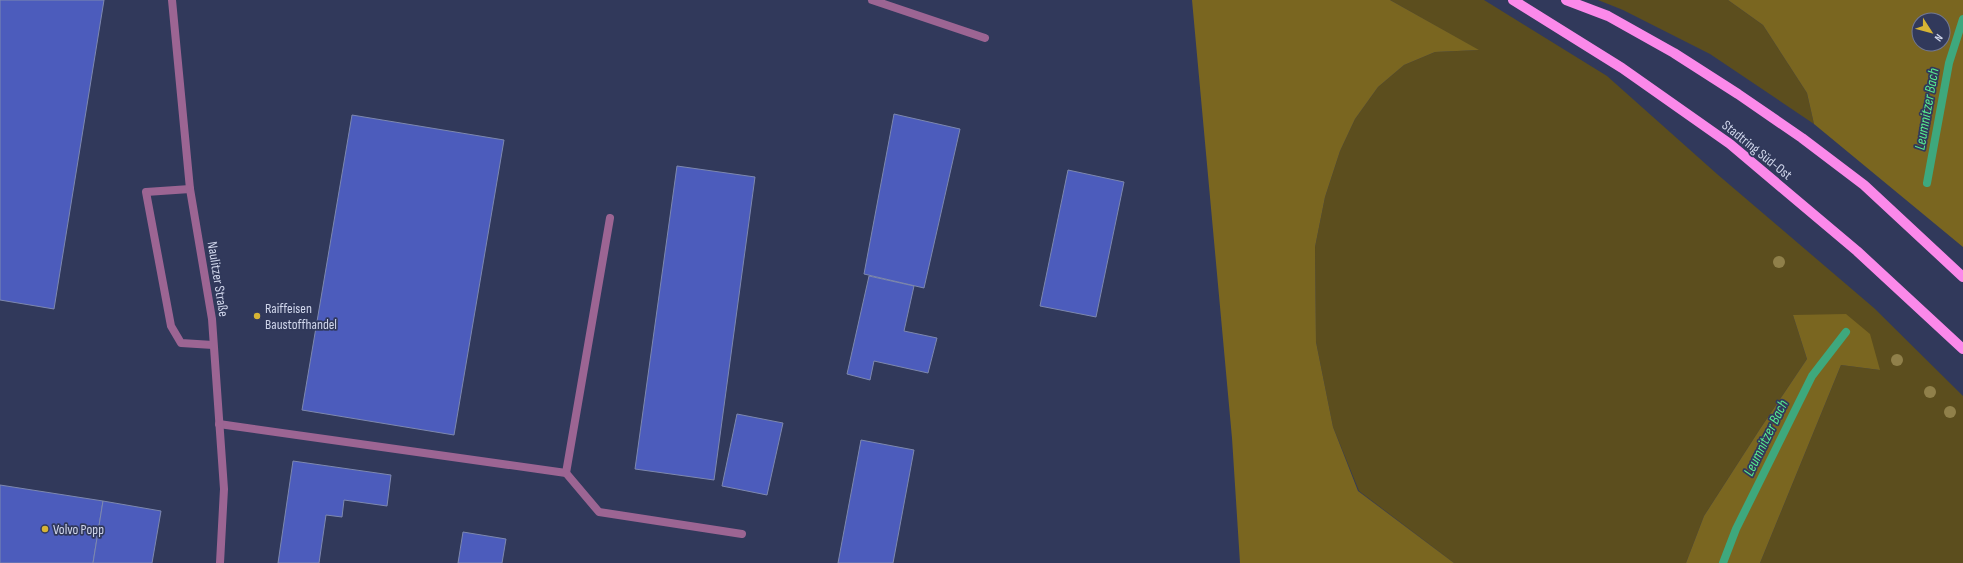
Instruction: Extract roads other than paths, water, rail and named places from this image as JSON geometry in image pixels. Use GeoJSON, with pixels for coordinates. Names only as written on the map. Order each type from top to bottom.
{"type":"FeatureCollection","features":[{"type":"Feature","properties":{"kind":"main road","name":"Stadtring Süd-Ost"},"geometry":{"type":"LineString","coordinates":[[1513,0],[1622,68],[1730,144],[1857,251],[1963,349]]}},
{"type":"Feature","properties":{"kind":"main road"},"geometry":{"type":"LineString","coordinates":[[1566,0],[1608,16],[1674,53],[1796,133],[1864,185],[1963,278]]}},
{"type":"Feature","properties":{"kind":"street","name":"Naulitzer Straße"},"geometry":{"type":"LineString","coordinates":[[172,0],[190,189],[212,319],[224,489],[220,563]]}},
{"type":"Feature","properties":{"kind":"street"},"geometry":{"type":"LineString","coordinates":[[872,0],[985,38]]}},
{"type":"Feature","properties":{"kind":"street"},"geometry":{"type":"LineString","coordinates":[[190,189],[146,192],[171,326],[181,343],[213,345]]}},
{"type":"Feature","properties":{"kind":"street"},"geometry":{"type":"LineString","coordinates":[[566,473],[610,218]]}},
{"type":"Feature","properties":{"kind":"street"},"geometry":{"type":"LineString","coordinates":[[219,424],[566,473],[599,512],[742,534]]}},
{"type":"Feature","properties":{"kind":"waterway","name":"Leumnitzer Bach"},"geometry":{"type":"LineString","coordinates":[[1927,183],[1949,63],[1963,19]]}},
{"type":"Feature","properties":{"kind":"waterway","name":"Leumnitzer Bach"},"geometry":{"type":"LineString","coordinates":[[1723,563],[1736,529],[1812,376],[1846,332]]}},
{"type":"Feature","properties":{"kind":"place","name":"Raiffeisen Baustoffhandel"},"geometry":{"type":"Point","coordinates":[257,316]}},
{"type":"Feature","properties":{"kind":"place","name":"Volvo Popp"},"geometry":{"type":"Point","coordinates":[45,529]}}]}
